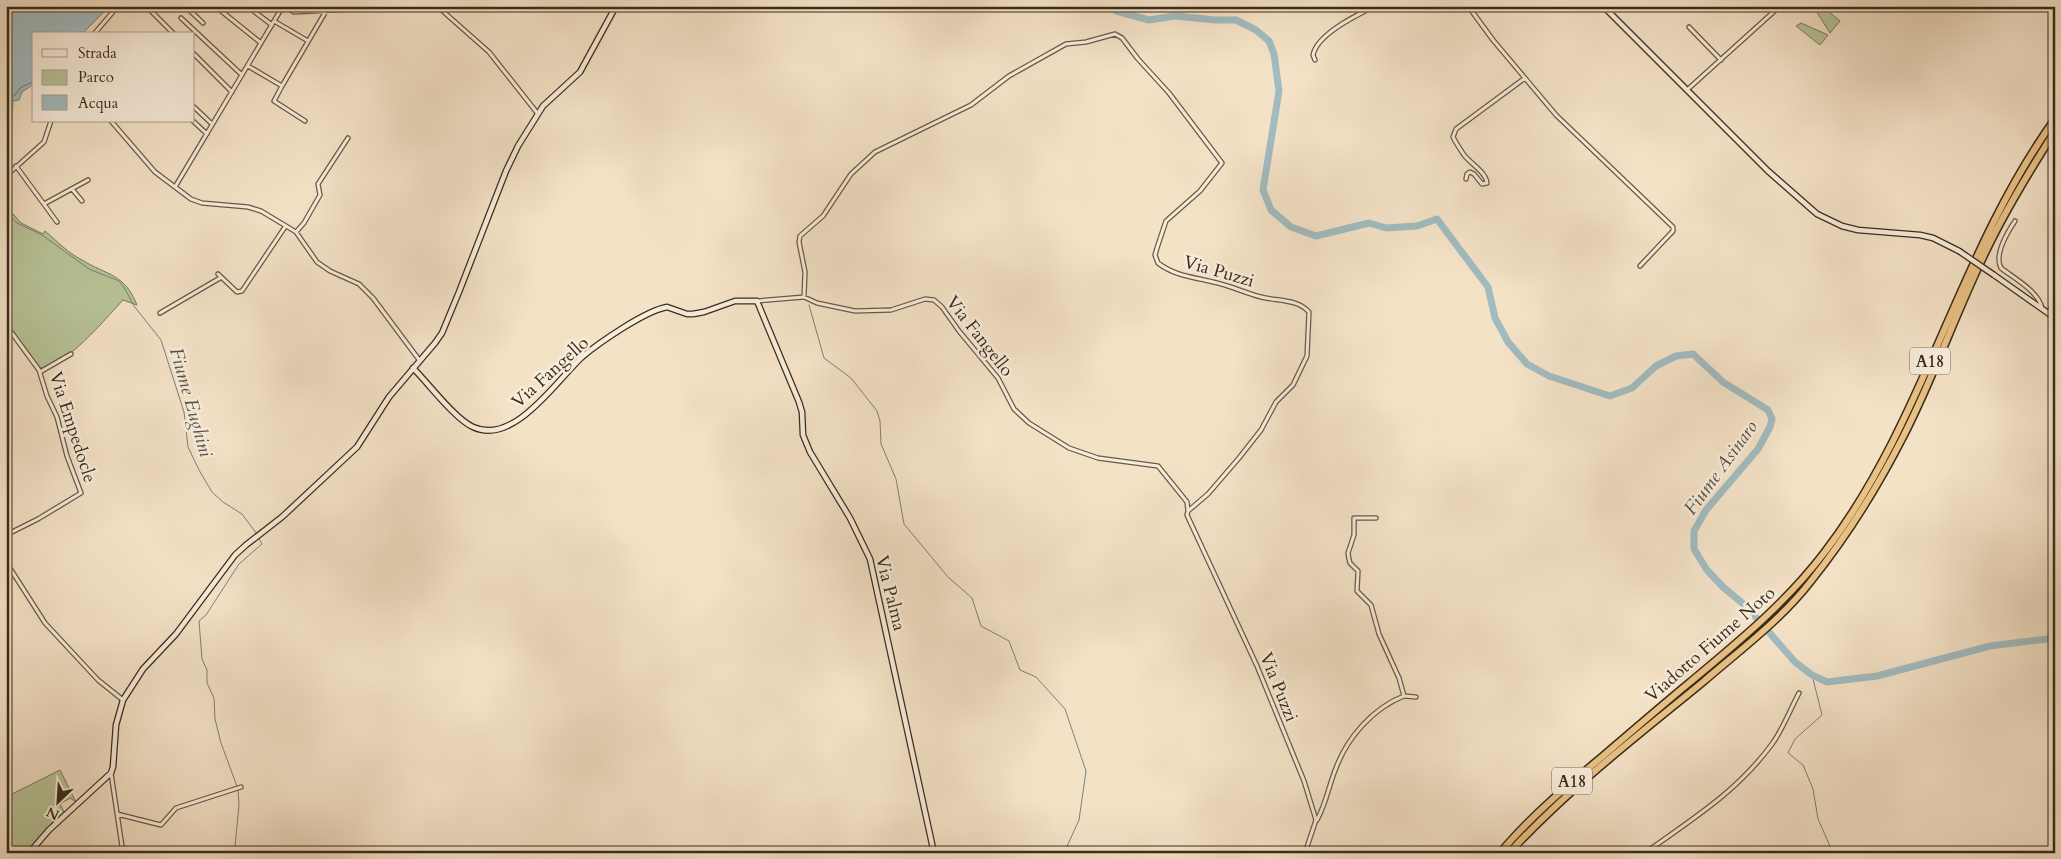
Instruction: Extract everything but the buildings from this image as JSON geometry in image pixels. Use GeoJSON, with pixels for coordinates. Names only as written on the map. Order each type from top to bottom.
{"type":"FeatureCollection","features":[{"type":"Feature","properties":{"kind":"highway","name":"Viadotto Fiume Noto"},"geometry":{"type":"LineString","coordinates":[[1500,853],[1551,801],[1749,634],[1790,594],[1825,552],[1869,486],[1895,437],[1983,241],[2011,187],[2055,119]]}},
{"type":"Feature","properties":{"kind":"highway","name":"Viadotto Fiume Noto"},"geometry":{"type":"LineString","coordinates":[[1509,853],[1542,818],[1580,783],[1754,639],[1795,600],[1852,526],[1904,435],[1996,229],[2033,164],[2055,131]]}},
{"type":"Feature","properties":{"kind":"street"},"geometry":{"type":"LineString","coordinates":[[96,32],[118,6]]}},
{"type":"Feature","properties":{"kind":"street"},"geometry":{"type":"LineString","coordinates":[[184,6],[203,23]]}},
{"type":"Feature","properties":{"kind":"street"},"geometry":{"type":"LineString","coordinates":[[215,6],[261,43]]}},
{"type":"Feature","properties":{"kind":"street"},"geometry":{"type":"LineString","coordinates":[[247,6],[308,42]]}},
{"type":"Feature","properties":{"kind":"street"},"geometry":{"type":"LineString","coordinates":[[175,187],[283,6],[294,12],[373,8]]}},
{"type":"Feature","properties":{"kind":"street"},"geometry":{"type":"LineString","coordinates":[[437,6],[489,52],[538,114]]}},
{"type":"Feature","properties":{"kind":"street"},"geometry":{"type":"LineString","coordinates":[[29,853],[49,830],[111,773],[114,767],[116,725],[123,700],[143,669],[176,634],[235,556],[318,484],[357,447],[389,397],[442,333],[506,171],[518,146],[547,102],[580,72],[616,6]]}},
{"type":"Feature","properties":{"kind":"street"},"geometry":{"type":"LineString","coordinates":[[1315,60],[1313,55],[1318,43],[1350,19],[1374,6]]}},
{"type":"Feature","properties":{"kind":"street"},"geometry":{"type":"LineString","coordinates":[[1468,6],[1561,120],[1673,227],[1673,231],[1640,266]]}},
{"type":"Feature","properties":{"kind":"street"},"geometry":{"type":"LineString","coordinates":[[1603,6],[1768,171],[1817,214],[1858,230],[1920,235],[1944,243],[2055,318]]}},
{"type":"Feature","properties":{"kind":"street"},"geometry":{"type":"LineString","coordinates":[[1687,90],[1780,6]]}},
{"type":"Feature","properties":{"kind":"street"},"geometry":{"type":"LineString","coordinates":[[151,11],[172,32]]}},
{"type":"Feature","properties":{"kind":"street"},"geometry":{"type":"LineString","coordinates":[[305,121],[274,101],[326,11]]}},
{"type":"Feature","properties":{"kind":"street"},"geometry":{"type":"LineString","coordinates":[[181,18],[242,75]]}},
{"type":"Feature","properties":{"kind":"street"},"geometry":{"type":"LineString","coordinates":[[1689,27],[1721,60]]}},
{"type":"Feature","properties":{"kind":"street","name":"Via Puzzi"},"geometry":{"type":"LineString","coordinates":[[804,297],[805,272],[799,242],[800,236],[823,216],[851,174],[875,152],[971,105],[1008,76],[1066,44],[1086,42],[1111,34],[1119,35],[1169,93],[1222,163],[1200,191],[1166,221],[1157,248],[1158,263],[1182,276],[1213,282],[1262,298],[1295,303],[1303,306],[1309,312],[1307,356],[1294,385],[1276,402],[1261,430],[1247,448],[1208,494],[1188,511],[1187,515],[1257,666],[1298,764],[1316,820]]}},
{"type":"Feature","properties":{"kind":"street"},"geometry":{"type":"LineString","coordinates":[[195,55],[232,92]]}},
{"type":"Feature","properties":{"kind":"street"},"geometry":{"type":"LineString","coordinates":[[248,66],[282,86]]}},
{"type":"Feature","properties":{"kind":"street"},"geometry":{"type":"LineString","coordinates":[[1466,179],[1467,174],[1470,172],[1482,184],[1487,183],[1485,177],[1464,155],[1456,142],[1454,136],[1456,129],[1525,78]]}},
{"type":"Feature","properties":{"kind":"street"},"geometry":{"type":"LineString","coordinates":[[195,108],[212,124]]}},
{"type":"Feature","properties":{"kind":"street"},"geometry":{"type":"LineString","coordinates":[[6,176],[44,142],[51,122]]}},
{"type":"Feature","properties":{"kind":"street"},"geometry":{"type":"LineString","coordinates":[[112,122],[155,172],[197,201],[242,206],[262,211],[285,227],[296,232],[318,262],[330,271],[359,284],[373,298],[420,361]]}},
{"type":"Feature","properties":{"kind":"street"},"geometry":{"type":"LineString","coordinates":[[194,122],[207,134]]}},
{"type":"Feature","properties":{"kind":"street"},"geometry":{"type":"LineString","coordinates":[[296,232],[304,223],[320,195],[318,184],[348,138]]}},
{"type":"Feature","properties":{"kind":"street"},"geometry":{"type":"LineString","coordinates":[[16,166],[57,222]]}},
{"type":"Feature","properties":{"kind":"street"},"geometry":{"type":"LineString","coordinates":[[44,204],[88,180]]}},
{"type":"Feature","properties":{"kind":"street"},"geometry":{"type":"LineString","coordinates":[[72,188],[82,201]]}},
{"type":"Feature","properties":{"kind":"street"},"geometry":{"type":"LineString","coordinates":[[2015,221],[2000,248],[1999,264],[2001,268],[2032,292],[2040,301],[2042,309]]}},
{"type":"Feature","properties":{"kind":"street"},"geometry":{"type":"LineString","coordinates":[[218,274],[220,278],[237,292],[242,291],[285,227]]}},
{"type":"Feature","properties":{"kind":"street"},"geometry":{"type":"LineString","coordinates":[[160,313],[220,278]]}},
{"type":"Feature","properties":{"kind":"street","name":"Via Fangello"},"geometry":{"type":"LineString","coordinates":[[414,368],[466,423],[483,430],[496,430],[511,424],[542,399],[584,356],[647,314],[667,307],[687,314],[698,314],[735,301],[804,297],[817,303],[855,311],[891,310],[924,299],[934,300],[942,307],[959,331],[998,378],[1014,409],[1029,423],[1069,448],[1098,458],[1158,466],[1186,502],[1188,511]]}},
{"type":"Feature","properties":{"kind":"street","name":"Via Palma"},"geometry":{"type":"LineString","coordinates":[[757,300],[799,402],[802,412],[803,435],[810,452],[850,518],[870,559],[934,853]]}},
{"type":"Feature","properties":{"kind":"street"},"geometry":{"type":"LineString","coordinates":[[2049,314],[2055,301]]}},
{"type":"Feature","properties":{"kind":"street","name":"Via Empedocle"},"geometry":{"type":"LineString","coordinates":[[6,325],[40,372],[47,396],[57,417],[67,456],[81,493],[38,519],[6,535]]}},
{"type":"Feature","properties":{"kind":"street"},"geometry":{"type":"LineString","coordinates":[[40,372],[71,354]]}},
{"type":"Feature","properties":{"kind":"street"},"geometry":{"type":"LineString","coordinates":[[1376,518],[1354,518],[1354,535],[1348,559],[1352,566],[1357,568],[1357,591],[1370,605],[1379,634],[1399,678],[1404,696]]}},
{"type":"Feature","properties":{"kind":"street"},"geometry":{"type":"LineString","coordinates":[[6,562],[45,623],[98,680],[123,700]]}},
{"type":"Feature","properties":{"kind":"street"},"geometry":{"type":"LineString","coordinates":[[1645,853],[1712,806],[1746,775],[1772,743],[1799,694]]}},
{"type":"Feature","properties":{"kind":"street"},"geometry":{"type":"LineString","coordinates":[[1305,853],[1336,768],[1347,745],[1379,710],[1391,701],[1404,696],[1416,697]]}},
{"type":"Feature","properties":{"kind":"street"},"geometry":{"type":"LineString","coordinates":[[111,773],[123,853]]}},
{"type":"Feature","properties":{"kind":"street"},"geometry":{"type":"LineString","coordinates":[[117,814],[161,825],[176,808],[241,787]]}},
{"type":"Feature","properties":{"kind":"green space"},"geometry":{"type":"Polygon","coordinates":[[[1813,6],[1822,6],[1840,21],[1830,33],[1813,6]]]}},
{"type":"Feature","properties":{"kind":"green space"},"geometry":{"type":"Polygon","coordinates":[[[1801,23],[1828,35],[1820,45],[1796,26],[1801,23]]]}},
{"type":"Feature","properties":{"kind":"green space"},"geometry":{"type":"Polygon","coordinates":[[[6,206],[21,223],[43,234],[45,231],[77,257],[121,281],[127,287],[137,305],[123,300],[96,330],[73,351],[50,366],[40,368],[6,323],[6,206]]]}},
{"type":"Feature","properties":{"kind":"green space"},"geometry":{"type":"Polygon","coordinates":[[[60,770],[76,802],[70,798],[60,804],[64,812],[46,829],[26,853],[11,853],[6,832],[6,797],[60,770]]]}},
{"type":"Feature","properties":{"kind":"water"},"geometry":{"type":"Polygon","coordinates":[[[6,6],[110,6],[84,32],[32,32],[32,85],[22,92],[19,100],[13,101],[12,120],[6,131],[6,6]]]}},
{"type":"Feature","properties":{"kind":"waterway","name":"Fiume Asinaro"},"geometry":{"type":"LineString","coordinates":[[1113,6],[1116,11],[1149,20],[1175,16],[1236,20],[1256,30],[1269,41],[1274,54],[1279,91],[1263,190],[1271,210],[1291,227],[1316,236],[1369,223],[1386,228],[1417,226],[1437,219],[1488,287],[1495,318],[1508,342],[1527,364],[1549,376],[1610,396],[1632,388],[1656,366],[1676,356],[1693,354],[1723,382],[1768,410],[1772,419],[1770,427],[1758,449],[1706,510],[1694,531],[1694,549],[1707,570],[1723,587],[1747,607],[1795,662],[1812,675],[1827,682],[1877,676],[1990,646],[2055,638]]}},
{"type":"Feature","properties":{"kind":"waterway","name":"Fiume Eughini"},"geometry":{"type":"LineString","coordinates":[[6,213],[17,223],[42,235],[89,269],[119,281],[134,306],[161,340],[184,412],[188,447],[199,470],[212,492],[223,502],[242,514],[257,534]]}},
{"type":"Feature","properties":{"kind":"waterway"},"geometry":{"type":"LineString","coordinates":[[809,305],[824,358],[851,378],[877,411],[880,421],[881,444],[896,479],[904,524],[948,577],[972,598],[981,626],[1009,641],[1020,670],[1036,677],[1065,709],[1086,771],[1079,820],[1064,853]]}},
{"type":"Feature","properties":{"kind":"waterway"},"geometry":{"type":"LineString","coordinates":[[236,853],[238,789],[221,743],[215,719],[214,698],[207,683],[207,670],[202,659],[199,621],[206,615],[239,564],[262,544],[258,537]]}},
{"type":"Feature","properties":{"kind":"waterway"},"geometry":{"type":"LineString","coordinates":[[1812,675],[1822,715],[1795,739],[1788,753],[1803,765],[1813,789],[1818,819],[1833,853]]}}]}
